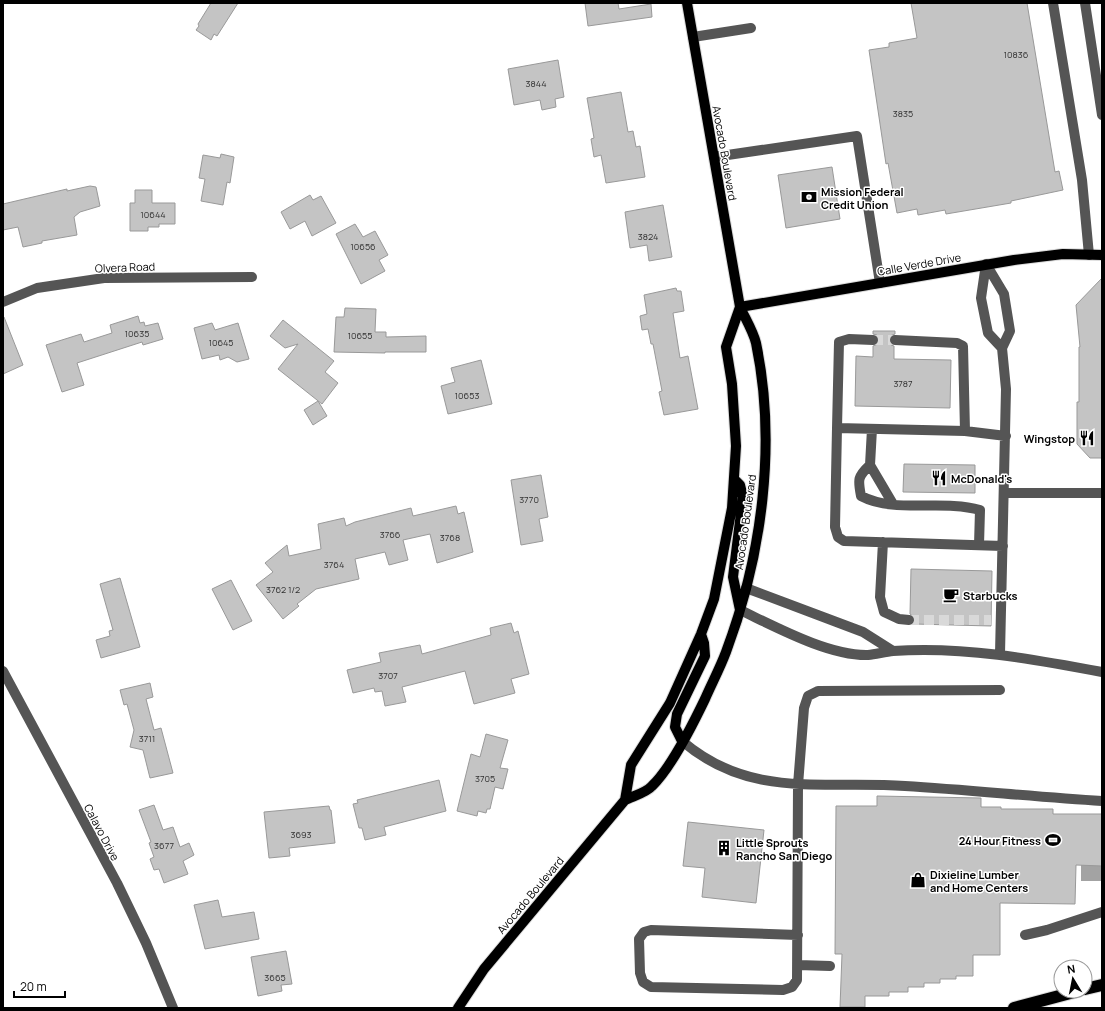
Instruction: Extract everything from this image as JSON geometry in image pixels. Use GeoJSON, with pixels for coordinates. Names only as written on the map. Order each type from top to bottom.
{"type":"FeatureCollection","features":[{"type":"Feature","properties":{"kind":"highway"},"geometry":{"type":"LineString","coordinates":[[1014,1008],[1053,998]]}},
{"type":"Feature","properties":{"kind":"main road","name":"Avocado Boulevard"},"geometry":{"type":"LineString","coordinates":[[458,1008],[484,969],[625,800],[652,787],[695,719],[726,653],[740,610],[753,560],[764,480],[765,413],[755,341],[740,307],[687,3]]}},
{"type":"Feature","properties":{"kind":"main road","name":"Calle Verde Drive"},"geometry":{"type":"LineString","coordinates":[[740,307],[986,264],[1063,254],[1102,255]]}},
{"type":"Feature","properties":{"kind":"main road","name":"Avocado Boulevard"},"geometry":{"type":"LineString","coordinates":[[625,800],[631,766],[670,703],[701,634],[714,599],[732,508],[736,446],[732,384],[726,347],[740,307]]}},
{"type":"Feature","properties":{"kind":"main road"},"geometry":{"type":"LineString","coordinates":[[734,479],[740,485],[743,497],[733,577],[740,610]]}},
{"type":"Feature","properties":{"kind":"main road"},"geometry":{"type":"LineString","coordinates":[[682,741],[675,727],[677,714],[705,656],[704,643],[701,634]]}},
{"type":"Feature","properties":{"kind":"street"},"geometry":{"type":"LineString","coordinates":[[1053,3],[1082,180],[1089,255]]}},
{"type":"Feature","properties":{"kind":"street"},"geometry":{"type":"LineString","coordinates":[[1085,3],[1102,115]]}},
{"type":"Feature","properties":{"kind":"street"},"geometry":{"type":"LineString","coordinates":[[693,37],[751,28]]}},
{"type":"Feature","properties":{"kind":"street"},"geometry":{"type":"LineString","coordinates":[[714,157],[857,136],[880,283]]}},
{"type":"Feature","properties":{"kind":"street"},"geometry":{"type":"LineString","coordinates":[[986,264],[981,298],[988,333],[1002,348]]}},
{"type":"Feature","properties":{"kind":"street"},"geometry":{"type":"LineString","coordinates":[[986,264],[1004,294],[1010,331],[1002,348],[1006,389],[1006,436],[1003,546],[996,620],[1000,654]]}},
{"type":"Feature","properties":{"kind":"street","name":"Olvera Road"},"geometry":{"type":"LineString","coordinates":[[3,302],[37,288],[104,278],[252,277]]}},
{"type":"Feature","properties":{"kind":"street"},"geometry":{"type":"LineString","coordinates":[[873,340],[849,339],[839,342],[835,527],[838,537],[844,541],[1003,546]]}},
{"type":"Feature","properties":{"kind":"street"},"geometry":{"type":"LineString","coordinates":[[895,340],[957,343],[963,346],[965,431]]}},
{"type":"Feature","properties":{"kind":"street"},"geometry":{"type":"LineString","coordinates":[[837,428],[965,431],[1006,436]]}},
{"type":"Feature","properties":{"kind":"street"},"geometry":{"type":"LineString","coordinates":[[872,429],[870,465],[893,504]]}},
{"type":"Feature","properties":{"kind":"street"},"geometry":{"type":"LineString","coordinates":[[870,465],[860,474],[858,482],[861,496],[871,501],[893,504],[956,505],[980,510],[979,546]]}},
{"type":"Feature","properties":{"kind":"street"},"geometry":{"type":"LineString","coordinates":[[1005,493],[1102,493]]}},
{"type":"Feature","properties":{"kind":"street"},"geometry":{"type":"LineString","coordinates":[[882,542],[880,597],[884,612],[899,619],[909,620]]}},
{"type":"Feature","properties":{"kind":"street"},"geometry":{"type":"LineString","coordinates":[[746,588],[863,632],[893,651]]}},
{"type":"Feature","properties":{"kind":"street"},"geometry":{"type":"LineString","coordinates":[[740,610],[809,641],[844,652],[868,655],[912,650],[1000,654],[1102,672]]}},
{"type":"Feature","properties":{"kind":"street","name":"Calavo Drive"},"geometry":{"type":"LineString","coordinates":[[3,670],[117,884],[146,944],[172,1008]]}},
{"type":"Feature","properties":{"kind":"street"},"geometry":{"type":"LineString","coordinates":[[798,935],[651,930],[644,932],[639,939],[640,972],[643,982],[651,987],[783,990],[792,987],[797,980],[798,965],[798,935],[798,786],[804,708],[808,696],[818,690],[1000,690]]}},
{"type":"Feature","properties":{"kind":"street"},"geometry":{"type":"LineString","coordinates":[[682,741],[700,756],[734,772],[763,781],[798,786],[896,785],[1102,801]]}},
{"type":"Feature","properties":{"kind":"street"},"geometry":{"type":"LineString","coordinates":[[1025,935],[1102,912]]}},
{"type":"Feature","properties":{"kind":"street"},"geometry":{"type":"LineString","coordinates":[[798,965],[830,966]]}},
{"type":"Feature","properties":{"kind":"shaded area"},"geometry":{"type":"Polygon","coordinates":[[[1081,864],[1102,864],[1102,881],[1081,881],[1081,864]]]}},
{"type":"Feature","properties":{"kind":"building"},"geometry":{"type":"Polygon","coordinates":[[[211,3],[238,3],[217,36],[214,34],[211,40],[196,30],[211,3]]]}},
{"type":"Feature","properties":{"kind":"building"},"geometry":{"type":"Polygon","coordinates":[[[585,3],[618,3],[619,9],[651,4],[652,17],[588,26],[585,3]]]}},
{"type":"Feature","properties":{"kind":"building"},"geometry":{"type":"Polygon","coordinates":[[[911,3],[1027,3],[1055,172],[1059,171],[1063,190],[1011,201],[1011,203],[946,214],[945,210],[918,215],[917,209],[897,213],[888,163],[886,164],[869,50],[889,47],[889,43],[917,38],[911,3]]]}},
{"type":"Feature","properties":{"kind":"building"},"geometry":{"type":"Polygon","coordinates":[[[558,60],[564,97],[555,99],[556,107],[542,110],[540,100],[514,105],[508,69],[558,60]]]}},
{"type":"Feature","properties":{"kind":"building"},"geometry":{"type":"Polygon","coordinates":[[[621,92],[628,132],[633,131],[636,147],[640,146],[645,177],[606,183],[601,155],[594,157],[591,139],[594,138],[587,98],[621,92]]]}},
{"type":"Feature","properties":{"kind":"building"},"geometry":{"type":"Polygon","coordinates":[[[221,154],[234,157],[230,183],[227,182],[223,205],[201,201],[205,179],[199,178],[203,155],[220,158],[221,154]]]}},
{"type":"Feature","properties":{"kind":"building","name":"Mission Federal Credit Union"},"geometry":{"type":"Polygon","coordinates":[[[832,167],[840,219],[786,228],[778,175],[832,167]]]}},
{"type":"Feature","properties":{"kind":"building"},"geometry":{"type":"Polygon","coordinates":[[[90,186],[96,187],[100,206],[80,212],[74,217],[77,235],[42,241],[42,243],[23,247],[18,227],[3,230],[3,204],[67,189],[67,191],[90,186]]]}},
{"type":"Feature","properties":{"kind":"building"},"geometry":{"type":"Polygon","coordinates":[[[135,190],[152,190],[152,203],[175,203],[175,224],[159,224],[159,227],[148,227],[148,231],[130,231],[130,203],[135,203],[135,190]]]}},
{"type":"Feature","properties":{"kind":"building"},"geometry":{"type":"Polygon","coordinates":[[[310,195],[313,200],[321,196],[336,223],[312,236],[305,221],[290,229],[281,212],[310,195]]]}},
{"type":"Feature","properties":{"kind":"building"},"geometry":{"type":"Polygon","coordinates":[[[663,205],[672,257],[649,261],[647,245],[630,248],[625,212],[663,205]]]}},
{"type":"Feature","properties":{"kind":"building"},"geometry":{"type":"Polygon","coordinates":[[[355,224],[363,237],[375,231],[388,255],[379,260],[385,271],[361,284],[336,234],[355,224]]]}},
{"type":"Feature","properties":{"kind":"building"},"geometry":{"type":"Polygon","coordinates":[[[1102,278],[1102,458],[1090,458],[1077,444],[1077,402],[1079,402],[1080,347],[1076,305],[1102,278]]]}},
{"type":"Feature","properties":{"kind":"building"},"geometry":{"type":"Polygon","coordinates":[[[676,288],[677,291],[681,291],[684,311],[673,313],[680,358],[688,356],[698,409],[664,415],[659,392],[662,391],[653,344],[651,344],[648,329],[642,330],[640,316],[647,314],[644,295],[676,288]]]}},
{"type":"Feature","properties":{"kind":"building"},"geometry":{"type":"Polygon","coordinates":[[[345,308],[376,309],[375,332],[386,332],[386,337],[426,336],[426,352],[334,352],[336,317],[344,317],[345,308]]]}},
{"type":"Feature","properties":{"kind":"building"},"geometry":{"type":"Polygon","coordinates":[[[138,316],[140,323],[144,322],[145,326],[158,323],[163,339],[143,345],[142,342],[77,363],[84,385],[62,392],[46,345],[81,334],[84,342],[112,333],[110,325],[138,316]]]}},
{"type":"Feature","properties":{"kind":"building"},"geometry":{"type":"Polygon","coordinates":[[[4,317],[23,365],[3,374],[3,318],[4,317]]]}},
{"type":"Feature","properties":{"kind":"building"},"geometry":{"type":"Polygon","coordinates":[[[283,320],[334,361],[325,372],[338,383],[322,404],[278,369],[298,344],[285,348],[270,336],[283,320]]]}},
{"type":"Feature","properties":{"kind":"building"},"geometry":{"type":"Polygon","coordinates":[[[212,323],[215,330],[238,323],[249,359],[237,362],[228,357],[220,360],[219,355],[202,359],[194,328],[212,323]]]}},
{"type":"Feature","properties":{"kind":"building"},"geometry":{"type":"Polygon","coordinates":[[[873,331],[895,331],[895,334],[890,336],[889,340],[891,345],[894,346],[894,359],[951,360],[950,408],[855,406],[856,356],[873,357],[873,346],[878,344],[879,340],[877,335],[873,334],[873,331]]]}},
{"type":"Feature","properties":{"kind":"building"},"geometry":{"type":"Polygon","coordinates":[[[481,360],[492,404],[448,414],[441,386],[455,382],[451,368],[481,360]]]}},
{"type":"Feature","properties":{"kind":"building"},"geometry":{"type":"Polygon","coordinates":[[[318,401],[327,416],[313,425],[304,410],[318,401]]]}},
{"type":"Feature","properties":{"kind":"building","name":"McDonald's"},"geometry":{"type":"Polygon","coordinates":[[[904,464],[975,465],[975,493],[903,492],[904,464]]]}},
{"type":"Feature","properties":{"kind":"building"},"geometry":{"type":"Polygon","coordinates":[[[541,475],[548,517],[539,519],[543,541],[521,545],[511,480],[541,475]]]}},
{"type":"Feature","properties":{"kind":"building"},"geometry":{"type":"Polygon","coordinates":[[[456,506],[458,514],[464,512],[473,552],[437,563],[430,534],[403,540],[408,560],[389,565],[385,552],[355,559],[359,579],[316,589],[297,604],[299,606],[283,619],[256,585],[273,572],[265,563],[287,545],[289,556],[321,549],[318,524],[344,518],[346,526],[355,522],[411,508],[413,516],[456,506]]]}},
{"type":"Feature","properties":{"kind":"building","name":"Starbucks"},"geometry":{"type":"Polygon","coordinates":[[[911,569],[992,571],[991,626],[914,624],[915,618],[910,614],[911,569]]]}},
{"type":"Feature","properties":{"kind":"building"},"geometry":{"type":"Polygon","coordinates":[[[120,578],[140,647],[101,658],[96,640],[110,636],[109,631],[113,630],[100,584],[120,578]]]}},
{"type":"Feature","properties":{"kind":"building"},"geometry":{"type":"Polygon","coordinates":[[[231,580],[252,621],[233,630],[212,589],[231,580]]]}},
{"type":"Feature","properties":{"kind":"building"},"geometry":{"type":"Polygon","coordinates":[[[511,623],[514,633],[518,631],[529,674],[511,679],[515,693],[474,704],[465,671],[402,687],[406,702],[385,706],[382,691],[375,692],[374,688],[353,693],[347,670],[381,662],[379,653],[420,645],[422,654],[491,635],[490,628],[511,623]]]}},
{"type":"Feature","properties":{"kind":"building"},"geometry":{"type":"Polygon","coordinates":[[[150,683],[153,697],[146,699],[154,730],[161,728],[173,773],[150,778],[143,750],[130,747],[134,730],[127,704],[124,705],[120,690],[150,683]]]}},
{"type":"Feature","properties":{"kind":"building"},"geometry":{"type":"Polygon","coordinates":[[[486,734],[508,740],[500,768],[508,769],[503,789],[495,787],[490,809],[487,809],[486,813],[478,811],[477,816],[457,811],[471,754],[480,757],[486,734]]]}},
{"type":"Feature","properties":{"kind":"building"},"geometry":{"type":"Polygon","coordinates":[[[439,780],[446,811],[384,827],[386,835],[365,840],[362,828],[359,828],[353,804],[358,803],[357,800],[439,780]]]}},
{"type":"Feature","properties":{"kind":"building","name":"Dixieline Lumber and Home Centers"},"geometry":{"type":"Polygon","coordinates":[[[877,796],[981,798],[981,807],[1001,807],[1001,809],[1053,809],[1053,814],[1102,814],[1102,866],[1076,865],[1075,904],[1000,903],[1000,955],[973,955],[973,976],[956,976],[956,979],[940,979],[940,983],[924,983],[924,987],[908,987],[908,992],[889,992],[889,996],[865,996],[865,1007],[840,1007],[842,954],[835,954],[836,806],[877,806],[877,796]]]}},
{"type":"Feature","properties":{"kind":"building"},"geometry":{"type":"Polygon","coordinates":[[[154,805],[163,830],[173,827],[180,847],[189,843],[194,855],[183,861],[188,874],[164,883],[159,869],[154,870],[150,859],[154,857],[149,843],[151,842],[139,810],[154,805]]]}},
{"type":"Feature","properties":{"kind":"building"},"geometry":{"type":"Polygon","coordinates":[[[329,806],[331,810],[335,843],[289,848],[290,856],[269,858],[264,812],[329,806]]]}},
{"type":"Feature","properties":{"kind":"building","name":"Little Sprouts Rancho San Diego"},"geometry":{"type":"Polygon","coordinates":[[[688,822],[764,830],[756,903],[702,897],[705,868],[683,866],[688,822]]]}},
{"type":"Feature","properties":{"kind":"building"},"geometry":{"type":"Polygon","coordinates":[[[218,900],[222,917],[254,912],[259,939],[205,949],[194,905],[218,900]]]}},
{"type":"Feature","properties":{"kind":"building"},"geometry":{"type":"Polygon","coordinates":[[[286,951],[292,984],[281,985],[282,991],[258,996],[251,957],[286,951]]]}},
{"type":"Feature","properties":{"kind":"tunnel"},"geometry":{"type":"LineString","coordinates":[[873,340],[895,340]]}},
{"type":"Feature","properties":{"kind":"tunnel"},"geometry":{"type":"LineString","coordinates":[[909,620],[991,620]]}},
{"type":"Feature","properties":{"kind":"place","name":"Mission Federal Credit Union"},"geometry":{"type":"Point","coordinates":[809,197]}},
{"type":"Feature","properties":{"kind":"place","name":"Wingstop"},"geometry":{"type":"Point","coordinates":[1087,438]}},
{"type":"Feature","properties":{"kind":"place","name":"McDonald's"},"geometry":{"type":"Point","coordinates":[939,478]}},
{"type":"Feature","properties":{"kind":"place","name":"Starbucks"},"geometry":{"type":"Point","coordinates":[951,595]}},
{"type":"Feature","properties":{"kind":"place","name":"24 Hour Fitness"},"geometry":{"type":"Point","coordinates":[1053,840]}},
{"type":"Feature","properties":{"kind":"place","name":"Little Sprouts Rancho San Diego"},"geometry":{"type":"Point","coordinates":[724,848]}},
{"type":"Feature","properties":{"kind":"place","name":"Dixieline Lumber and Home Centers"},"geometry":{"type":"Point","coordinates":[918,880]}}]}
